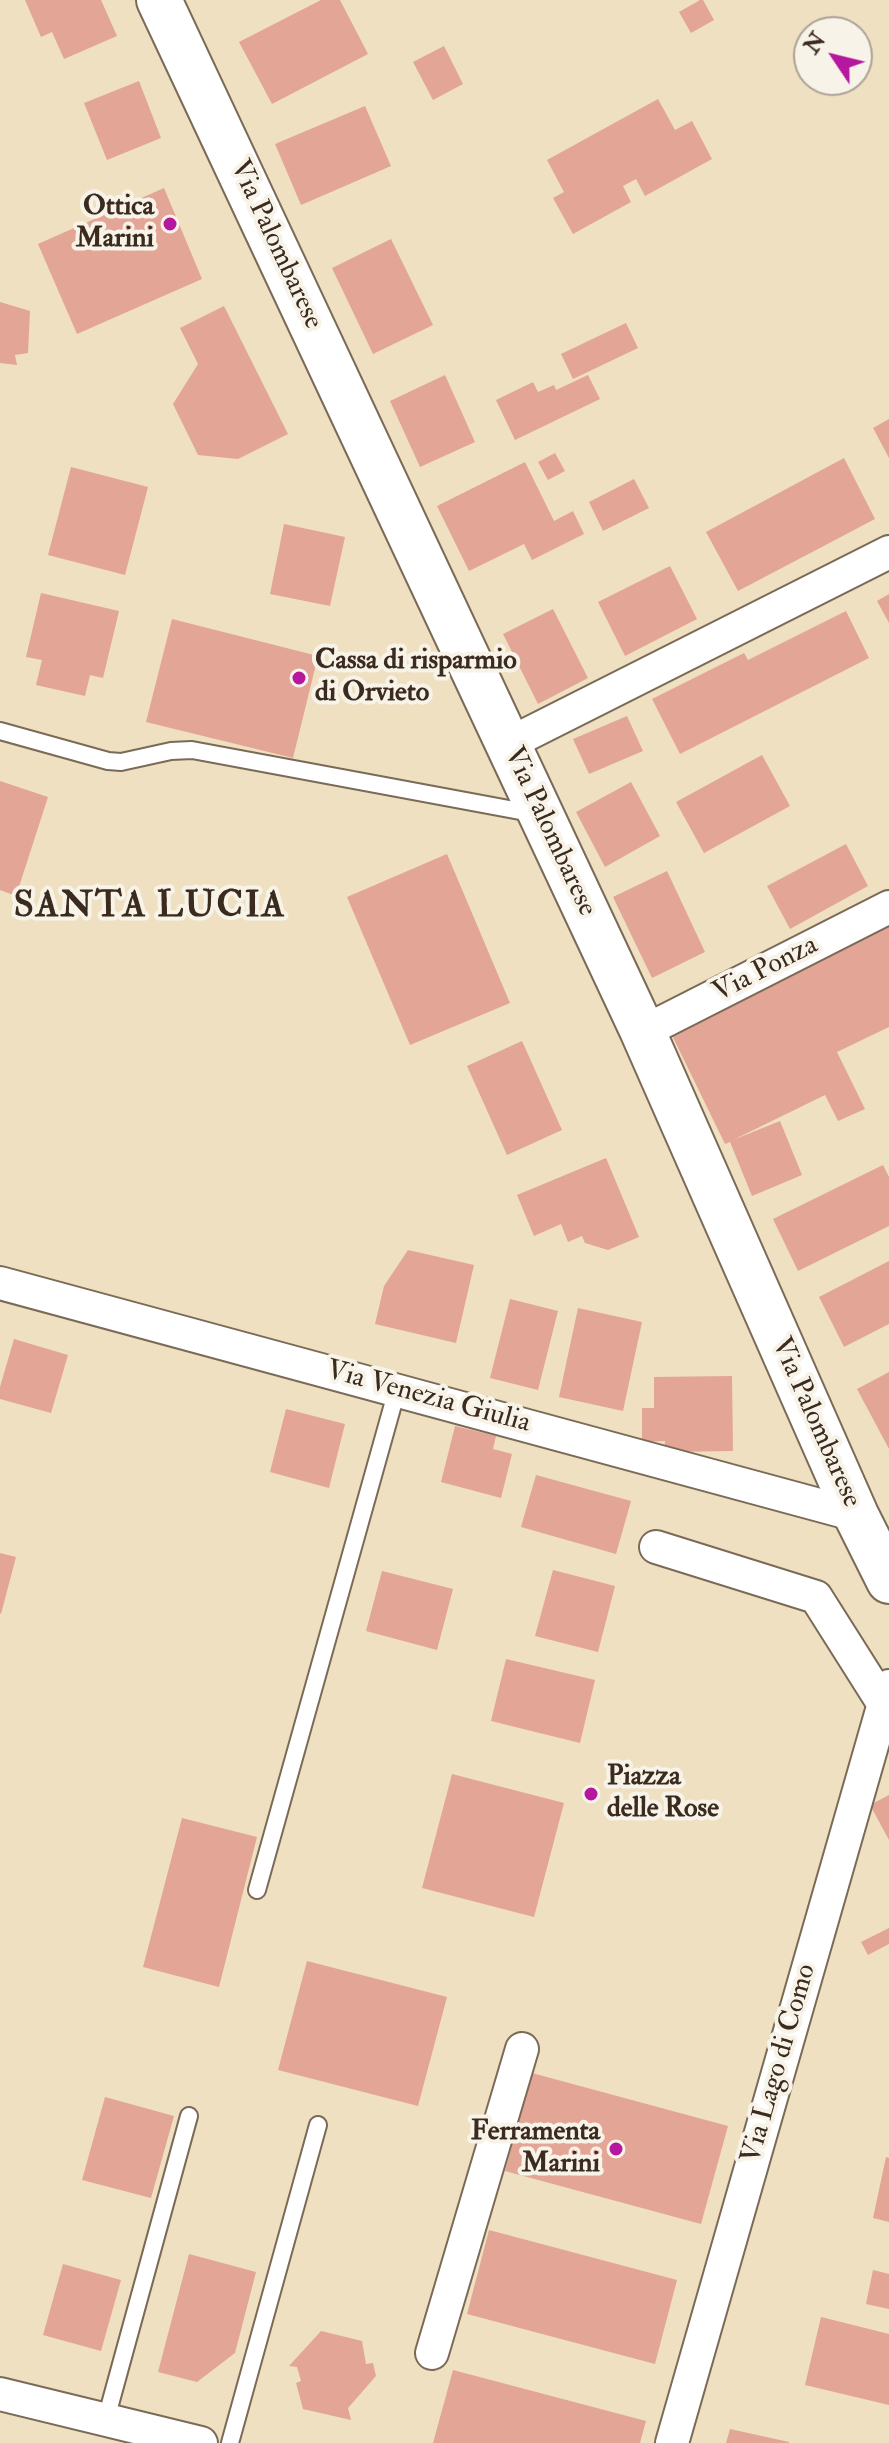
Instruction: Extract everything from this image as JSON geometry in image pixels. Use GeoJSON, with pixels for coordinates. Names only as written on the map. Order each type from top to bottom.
{"type":"FeatureCollection","features":[{"type":"Feature","properties":{"kind":"main road","name":"Via Palombarese"},"geometry":{"type":"LineString","coordinates":[[159,0],[643,1032],[856,1515],[889,1581]]}},
{"type":"Feature","properties":{"kind":"street"},"geometry":{"type":"LineString","coordinates":[[508,744],[889,552]]}},
{"type":"Feature","properties":{"kind":"street","name":"Via Ponza"},"geometry":{"type":"LineString","coordinates":[[643,1032],[889,907]]}},
{"type":"Feature","properties":{"kind":"street","name":"Via Venezia Giulia"},"geometry":{"type":"LineString","coordinates":[[0,1283],[856,1515]]}},
{"type":"Feature","properties":{"kind":"street"},"geometry":{"type":"LineString","coordinates":[[656,1547],[816,1597],[886,1694]]}},
{"type":"Feature","properties":{"kind":"street","name":"Via Lago di Como"},"geometry":{"type":"LineString","coordinates":[[672,2443],[886,1694]]}},
{"type":"Feature","properties":{"kind":"street"},"geometry":{"type":"LineString","coordinates":[[432,2353],[522,2049]]}},
{"type":"Feature","properties":{"kind":"street"},"geometry":{"type":"LineString","coordinates":[[0,2394],[201,2443]]}},
{"type":"Feature","properties":{"kind":"lane"},"geometry":{"type":"LineString","coordinates":[[0,731],[108,761],[121,762],[171,751],[192,750],[541,815]]}},
{"type":"Feature","properties":{"kind":"lane"},"geometry":{"type":"LineString","coordinates":[[257,1890],[397,1390]]}},
{"type":"Feature","properties":{"kind":"lane"},"geometry":{"type":"LineString","coordinates":[[106,2419],[189,2116]]}},
{"type":"Feature","properties":{"kind":"lane"},"geometry":{"type":"LineString","coordinates":[[230,2443],[318,2125]]}},
{"type":"Feature","properties":{"kind":"building"},"geometry":{"type":"Polygon","coordinates":[[[25,0],[101,0],[117,36],[64,59],[52,32],[41,37],[25,0]]]}},
{"type":"Feature","properties":{"kind":"building"},"geometry":{"type":"Polygon","coordinates":[[[321,0],[340,0],[368,54],[272,104],[239,42],[321,0]]]}},
{"type":"Feature","properties":{"kind":"building"},"geometry":{"type":"Polygon","coordinates":[[[703,0],[714,20],[691,33],[679,12],[703,0]]]}},
{"type":"Feature","properties":{"kind":"building"},"geometry":{"type":"Polygon","coordinates":[[[444,46],[463,84],[433,100],[413,62],[444,46]]]}},
{"type":"Feature","properties":{"kind":"building"},"geometry":{"type":"Polygon","coordinates":[[[139,81],[161,138],[107,160],[84,103],[139,81]]]}},
{"type":"Feature","properties":{"kind":"building"},"geometry":{"type":"Polygon","coordinates":[[[658,99],[675,130],[692,121],[712,159],[645,196],[636,179],[623,186],[631,202],[573,234],[553,198],[564,192],[547,160],[658,99]]]}},
{"type":"Feature","properties":{"kind":"building"},"geometry":{"type":"Polygon","coordinates":[[[365,106],[391,166],[301,205],[275,144],[365,106]]]}},
{"type":"Feature","properties":{"kind":"building"},"geometry":{"type":"Polygon","coordinates":[[[164,188],[202,279],[77,334],[38,244],[164,188]]]}},
{"type":"Feature","properties":{"kind":"building"},"geometry":{"type":"Polygon","coordinates":[[[391,239],[433,325],[373,354],[332,268],[391,239]]]}},
{"type":"Feature","properties":{"kind":"building"},"geometry":{"type":"Polygon","coordinates":[[[0,302],[30,311],[28,353],[15,355],[17,365],[0,363],[0,302]]]}},
{"type":"Feature","properties":{"kind":"building"},"geometry":{"type":"Polygon","coordinates":[[[224,306],[288,434],[238,459],[198,455],[173,404],[198,364],[180,328],[224,306]]]}},
{"type":"Feature","properties":{"kind":"building"},"geometry":{"type":"Polygon","coordinates":[[[626,323],[638,348],[573,379],[561,354],[626,323]]]}},
{"type":"Feature","properties":{"kind":"building"},"geometry":{"type":"Polygon","coordinates":[[[445,375],[475,442],[420,467],[390,401],[445,375]]]}},
{"type":"Feature","properties":{"kind":"building"},"geometry":{"type":"Polygon","coordinates":[[[588,375],[600,399],[515,440],[496,400],[533,382],[538,392],[554,385],[556,390],[588,375]]]}},
{"type":"Feature","properties":{"kind":"building"},"geometry":{"type":"Polygon","coordinates":[[[889,419],[889,458],[873,428],[889,419]]]}},
{"type":"Feature","properties":{"kind":"building"},"geometry":{"type":"Polygon","coordinates":[[[555,453],[565,471],[548,480],[538,462],[555,453]]]}},
{"type":"Feature","properties":{"kind":"building"},"geometry":{"type":"Polygon","coordinates":[[[844,458],[875,519],[738,591],[706,532],[844,458]]]}},
{"type":"Feature","properties":{"kind":"building"},"geometry":{"type":"Polygon","coordinates":[[[525,462],[554,521],[573,511],[584,534],[532,560],[524,544],[469,571],[437,506],[525,462]]]}},
{"type":"Feature","properties":{"kind":"building"},"geometry":{"type":"Polygon","coordinates":[[[71,467],[148,487],[125,575],[48,555],[71,467]]]}},
{"type":"Feature","properties":{"kind":"building"},"geometry":{"type":"Polygon","coordinates":[[[634,479],[649,508],[603,531],[589,502],[634,479]]]}},
{"type":"Feature","properties":{"kind":"building"},"geometry":{"type":"Polygon","coordinates":[[[284,524],[345,537],[330,606],[270,594],[284,524]]]}},
{"type":"Feature","properties":{"kind":"building"},"geometry":{"type":"Polygon","coordinates":[[[670,566],[697,619],[625,656],[598,602],[670,566]]]}},
{"type":"Feature","properties":{"kind":"building"},"geometry":{"type":"Polygon","coordinates":[[[41,593],[119,611],[103,678],[90,675],[85,696],[36,685],[42,660],[26,657],[41,593]]]}},
{"type":"Feature","properties":{"kind":"building"},"geometry":{"type":"Polygon","coordinates":[[[889,594],[889,623],[877,601],[889,594]]]}},
{"type":"Feature","properties":{"kind":"building"},"geometry":{"type":"Polygon","coordinates":[[[553,609],[588,678],[538,704],[503,634],[553,609]]]}},
{"type":"Feature","properties":{"kind":"building"},"geometry":{"type":"Polygon","coordinates":[[[846,611],[869,658],[680,754],[652,699],[744,653],[748,660],[846,611]]]}},
{"type":"Feature","properties":{"kind":"building"},"geometry":{"type":"Polygon","coordinates":[[[172,619],[318,656],[293,758],[146,722],[172,619]]]}},
{"type":"Feature","properties":{"kind":"building"},"geometry":{"type":"Polygon","coordinates":[[[627,716],[643,751],[589,774],[573,739],[627,716]]]}},
{"type":"Feature","properties":{"kind":"building"},"geometry":{"type":"Polygon","coordinates":[[[762,755],[790,806],[704,853],[676,802],[762,755]]]}},
{"type":"Feature","properties":{"kind":"building"},"geometry":{"type":"Polygon","coordinates":[[[0,781],[48,797],[16,896],[0,890],[0,781]]]}},
{"type":"Feature","properties":{"kind":"building"},"geometry":{"type":"Polygon","coordinates":[[[631,782],[660,836],[605,867],[576,812],[631,782]]]}},
{"type":"Feature","properties":{"kind":"building"},"geometry":{"type":"Polygon","coordinates":[[[846,844],[868,886],[790,929],[767,886],[846,844]]]}},
{"type":"Feature","properties":{"kind":"building"},"geometry":{"type":"Polygon","coordinates":[[[447,854],[510,1003],[410,1045],[347,897],[447,854]]]}},
{"type":"Feature","properties":{"kind":"building"},"geometry":{"type":"Polygon","coordinates":[[[667,871],[705,952],[652,978],[613,897],[667,871]]]}},
{"type":"Feature","properties":{"kind":"building"},"geometry":{"type":"Polygon","coordinates":[[[889,914],[889,1027],[837,1052],[865,1109],[838,1121],[825,1095],[733,1140],[780,1121],[802,1175],[752,1196],[730,1142],[725,1144],[666,1023],[889,914]]]}},
{"type":"Feature","properties":{"kind":"building"},"geometry":{"type":"Polygon","coordinates":[[[522,1041],[562,1130],[507,1155],[467,1066],[522,1041]]]}},
{"type":"Feature","properties":{"kind":"building"},"geometry":{"type":"Polygon","coordinates":[[[606,1158],[639,1237],[608,1250],[585,1243],[582,1236],[568,1242],[561,1224],[534,1236],[517,1195],[606,1158]]]}},
{"type":"Feature","properties":{"kind":"building"},"geometry":{"type":"Polygon","coordinates":[[[883,1165],[889,1177],[889,1226],[798,1271],[773,1219],[883,1165]]]}},
{"type":"Feature","properties":{"kind":"building"},"geometry":{"type":"Polygon","coordinates":[[[408,1250],[474,1265],[456,1343],[375,1324],[384,1286],[408,1250]]]}},
{"type":"Feature","properties":{"kind":"building"},"geometry":{"type":"Polygon","coordinates":[[[889,1261],[889,1324],[844,1347],[819,1297],[889,1261]]]}},
{"type":"Feature","properties":{"kind":"building"},"geometry":{"type":"Polygon","coordinates":[[[510,1299],[558,1311],[538,1390],[490,1378],[510,1299]]]}},
{"type":"Feature","properties":{"kind":"building"},"geometry":{"type":"Polygon","coordinates":[[[578,1308],[642,1322],[623,1411],[559,1397],[578,1308]]]}},
{"type":"Feature","properties":{"kind":"building"},"geometry":{"type":"Polygon","coordinates":[[[14,1339],[68,1355],[51,1413],[0,1399],[0,1387],[14,1339]]]}},
{"type":"Feature","properties":{"kind":"building"},"geometry":{"type":"Polygon","coordinates":[[[889,1372],[889,1449],[857,1389],[889,1372]]]}},
{"type":"Feature","properties":{"kind":"building"},"geometry":{"type":"Polygon","coordinates":[[[732,1376],[733,1451],[664,1452],[665,1441],[642,1442],[642,1408],[654,1408],[654,1377],[732,1376]]]}},
{"type":"Feature","properties":{"kind":"building"},"geometry":{"type":"Polygon","coordinates":[[[286,1409],[345,1424],[329,1488],[270,1472],[286,1409]]]}},
{"type":"Feature","properties":{"kind":"building"},"geometry":{"type":"Polygon","coordinates":[[[455,1426],[496,1436],[493,1449],[512,1454],[501,1498],[441,1482],[455,1426]]]}},
{"type":"Feature","properties":{"kind":"building"},"geometry":{"type":"Polygon","coordinates":[[[536,1475],[631,1501],[616,1554],[521,1527],[536,1475]]]}},
{"type":"Feature","properties":{"kind":"building"},"geometry":{"type":"Polygon","coordinates":[[[0,1553],[16,1557],[1,1614],[0,1613],[0,1553]]]}},
{"type":"Feature","properties":{"kind":"building"},"geometry":{"type":"Polygon","coordinates":[[[553,1570],[615,1586],[598,1652],[535,1636],[553,1570]]]}},
{"type":"Feature","properties":{"kind":"building"},"geometry":{"type":"Polygon","coordinates":[[[382,1571],[453,1589],[437,1650],[366,1631],[382,1571]]]}},
{"type":"Feature","properties":{"kind":"building"},"geometry":{"type":"Polygon","coordinates":[[[506,1659],[595,1680],[580,1743],[491,1721],[506,1659]]]}},
{"type":"Feature","properties":{"kind":"building"},"geometry":{"type":"Polygon","coordinates":[[[452,1774],[564,1803],[534,1917],[422,1888],[452,1774]]]}},
{"type":"Feature","properties":{"kind":"building"},"geometry":{"type":"Polygon","coordinates":[[[889,1795],[889,1840],[870,1805],[889,1795]]]}},
{"type":"Feature","properties":{"kind":"building"},"geometry":{"type":"Polygon","coordinates":[[[182,1818],[257,1837],[219,1987],[143,1967],[182,1818]]]}},
{"type":"Feature","properties":{"kind":"building"},"geometry":{"type":"Polygon","coordinates":[[[889,1928],[889,1944],[868,1955],[861,1942],[889,1928]]]}},
{"type":"Feature","properties":{"kind":"building"},"geometry":{"type":"Polygon","coordinates":[[[307,1961],[447,1997],[418,2106],[278,2070],[307,1961]]]}},
{"type":"Feature","properties":{"kind":"building","name":"Ferramenta Marini"},"geometry":{"type":"Polygon","coordinates":[[[532,2073],[728,2126],[701,2224],[505,2171],[532,2073]]]}},
{"type":"Feature","properties":{"kind":"building"},"geometry":{"type":"Polygon","coordinates":[[[105,2097],[174,2116],[151,2198],[82,2180],[105,2097]]]}},
{"type":"Feature","properties":{"kind":"building"},"geometry":{"type":"Polygon","coordinates":[[[886,2157],[889,2158],[889,2222],[873,2218],[886,2157]]]}},
{"type":"Feature","properties":{"kind":"building"},"geometry":{"type":"Polygon","coordinates":[[[489,2230],[677,2280],[655,2364],[467,2314],[489,2230]]]}},
{"type":"Feature","properties":{"kind":"building"},"geometry":{"type":"Polygon","coordinates":[[[189,2254],[256,2272],[235,2353],[197,2382],[158,2372],[189,2254]]]}},
{"type":"Feature","properties":{"kind":"building"},"geometry":{"type":"Polygon","coordinates":[[[63,2264],[121,2280],[101,2351],[43,2335],[63,2264]]]}},
{"type":"Feature","properties":{"kind":"building"},"geometry":{"type":"Polygon","coordinates":[[[873,2270],[889,2274],[889,2309],[866,2304],[873,2270]]]}},
{"type":"Feature","properties":{"kind":"building"},"geometry":{"type":"Polygon","coordinates":[[[821,2317],[889,2334],[889,2405],[805,2385],[821,2317]]]}},
{"type":"Feature","properties":{"kind":"building"},"geometry":{"type":"Polygon","coordinates":[[[321,2331],[362,2341],[366,2364],[373,2363],[376,2376],[348,2408],[351,2420],[303,2409],[296,2383],[301,2381],[297,2367],[289,2366],[321,2331]]]}},
{"type":"Feature","properties":{"kind":"building"},"geometry":{"type":"Polygon","coordinates":[[[453,2370],[646,2421],[640,2443],[433,2443],[453,2370]]]}},
{"type":"Feature","properties":{"kind":"building"},"geometry":{"type":"Polygon","coordinates":[[[730,2429],[789,2442],[789,2443],[726,2443],[730,2429]]]}},
{"type":"Feature","properties":{"kind":"place","name":"Ottica Marini"},"geometry":{"type":"Point","coordinates":[170,224]}},
{"type":"Feature","properties":{"kind":"place","name":"Cassa di risparmio di Orvieto"},"geometry":{"type":"Point","coordinates":[299,678]}},
{"type":"Feature","properties":{"kind":"place","name":"Piazza delle Rose"},"geometry":{"type":"Point","coordinates":[591,1794]}},
{"type":"Feature","properties":{"kind":"place","name":"Ferramenta Marini"},"geometry":{"type":"Point","coordinates":[616,2149]}},
{"type":"Feature","properties":{"kind":"district","name":"SANTA LUCIA"},"geometry":{"type":"Point","coordinates":[150,908]}}]}
